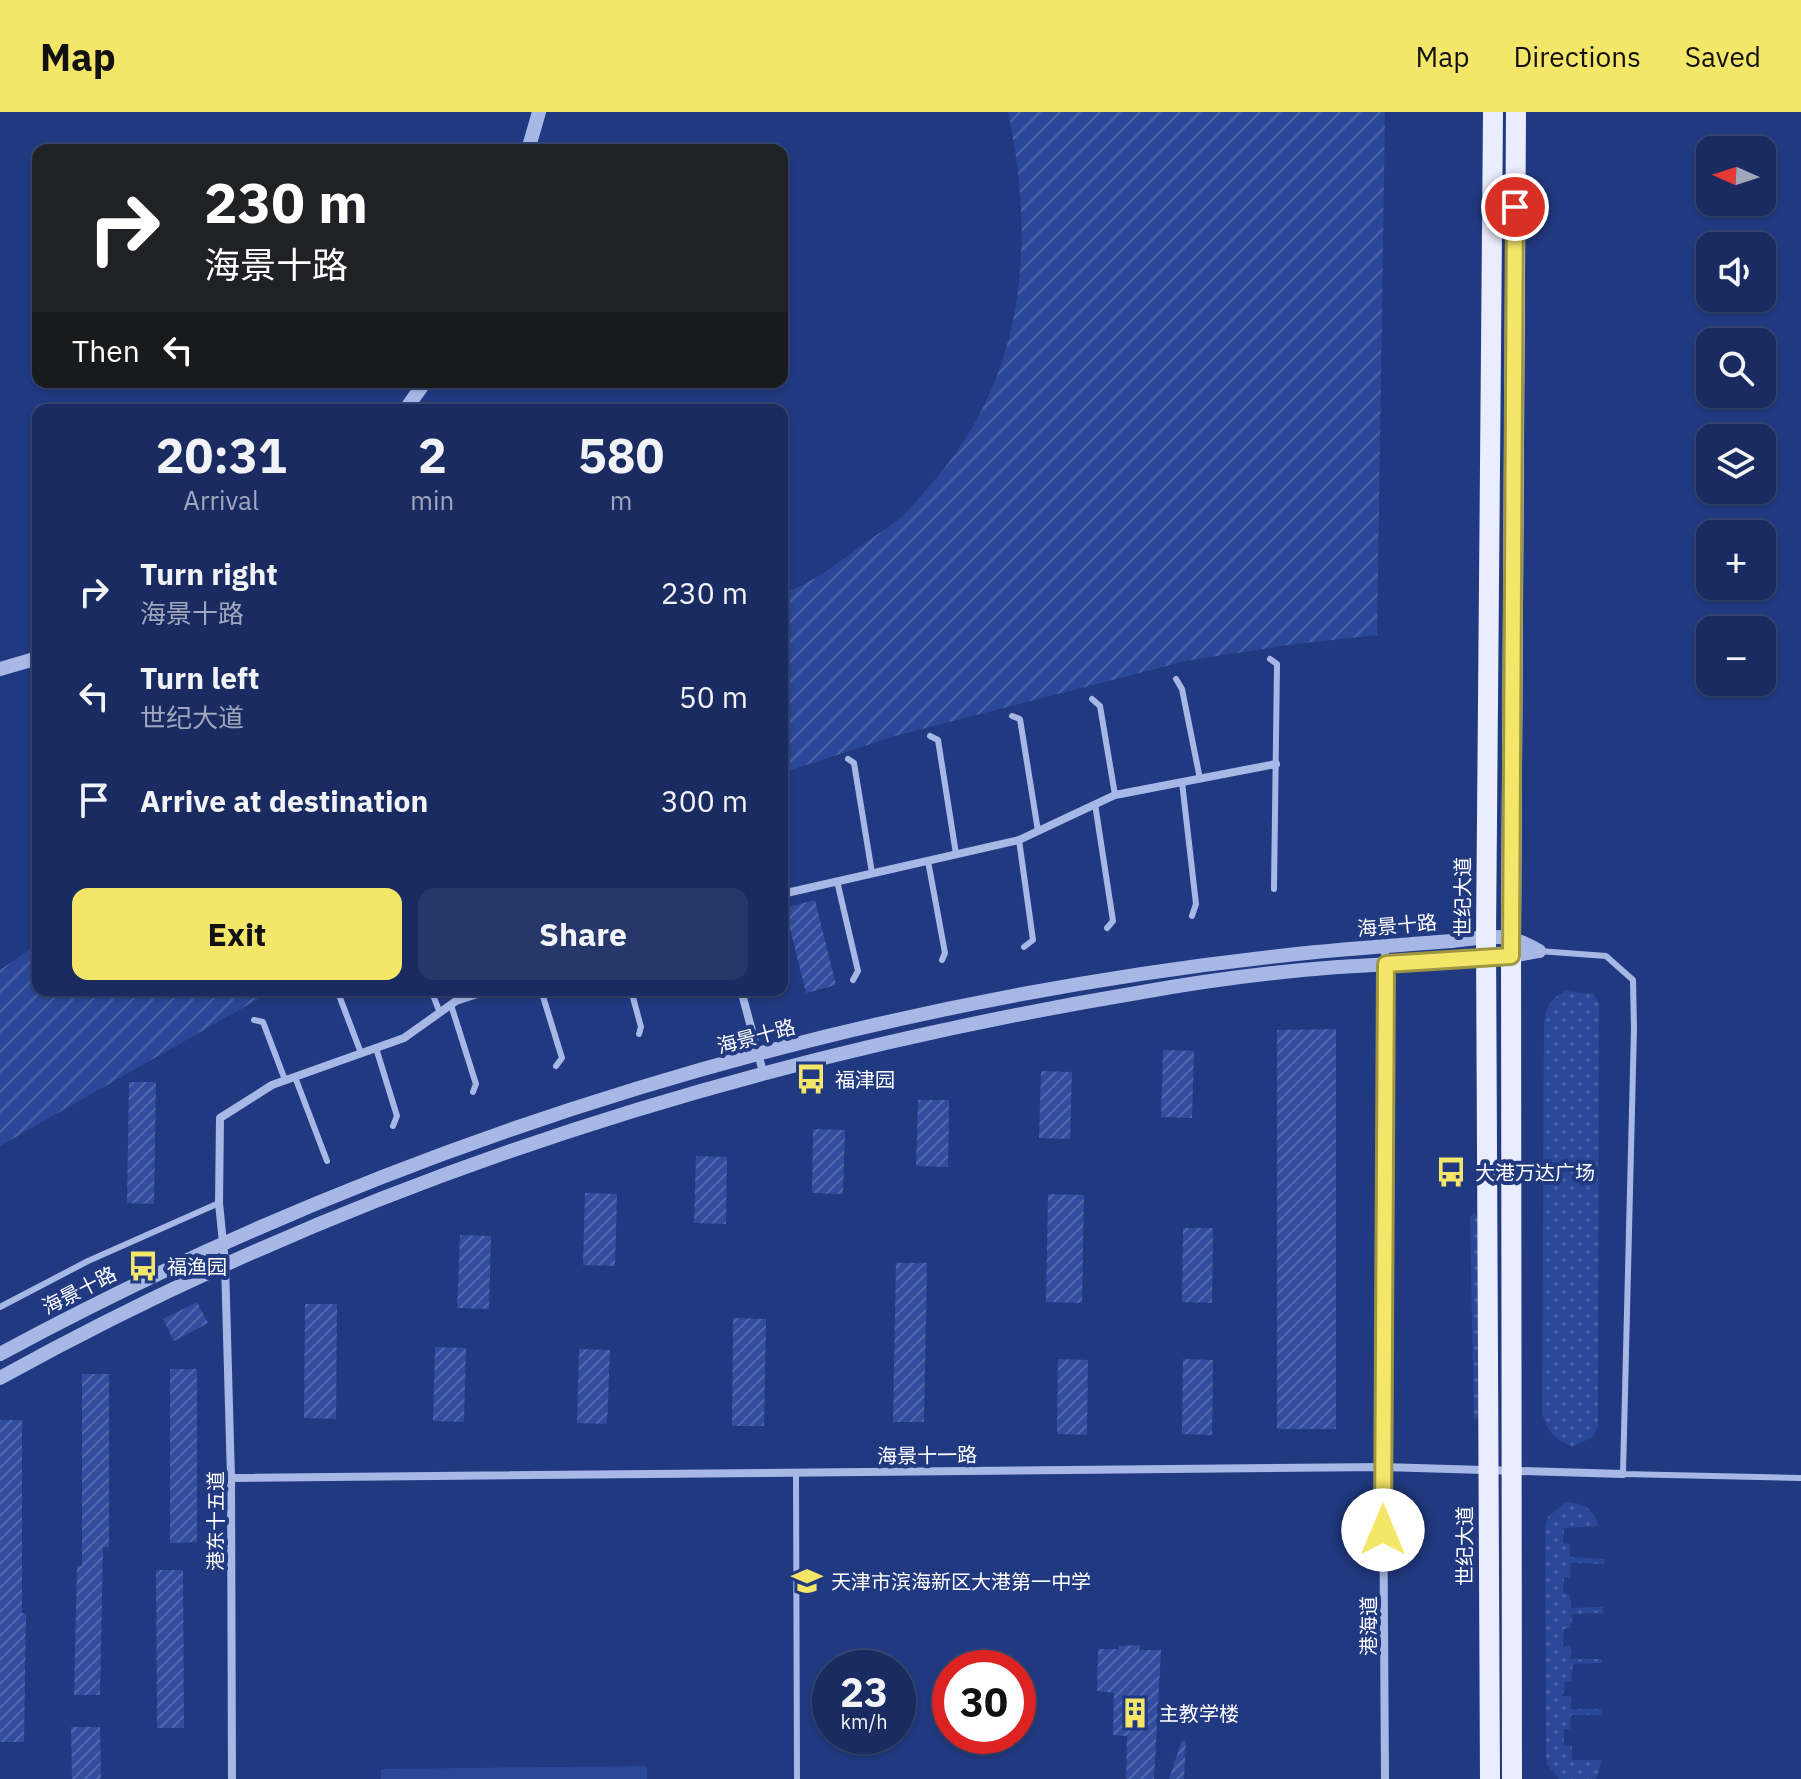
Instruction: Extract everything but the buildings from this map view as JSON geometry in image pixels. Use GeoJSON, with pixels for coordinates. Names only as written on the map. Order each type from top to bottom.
{"type":"FeatureCollection","features":[{"type":"Feature","properties":{"kind":"main road","name":"世纪大道"},"geometry":{"type":"LineString","coordinates":[[1490,1779],[1486,948],[1493,112]]}},
{"type":"Feature","properties":{"kind":"main road"},"geometry":{"type":"LineString","coordinates":[[1512,1779],[1511,947],[1516,112]]}},
{"type":"Feature","properties":{"kind":"street"},"geometry":{"type":"LineString","coordinates":[[523,144],[531,112]]}},
{"type":"Feature","properties":{"kind":"street"},"geometry":{"type":"LineString","coordinates":[[530,144],[539,112]]}},
{"type":"Feature","properties":{"kind":"street"},"geometry":{"type":"LineString","coordinates":[[0,660],[32,652]]}},
{"type":"Feature","properties":{"kind":"street"},"geometry":{"type":"LineString","coordinates":[[0,669],[32,660]]}},
{"type":"Feature","properties":{"kind":"street"},"geometry":{"type":"LineString","coordinates":[[788,893],[1019,840],[1115,795],[1276,764]]}},
{"type":"Feature","properties":{"kind":"street","name":"海景十路"},"geometry":{"type":"LineString","coordinates":[[0,1354],[109,1297],[223,1244],[472,1143],[627,1092],[759,1054],[1021,995],[1211,964],[1385,945],[1511,947],[1539,951]]}},
{"type":"Feature","properties":{"kind":"street","name":"港海道"},"geometry":{"type":"LineString","coordinates":[[1385,945],[1385,1779]]}},
{"type":"Feature","properties":{"kind":"street","name":"海景十路"},"geometry":{"type":"LineString","coordinates":[[0,1378],[225,1263],[487,1157],[604,1118],[888,1040],[1093,1000],[1266,974],[1386,964],[1486,948]]}},
{"type":"Feature","properties":{"kind":"street"},"geometry":{"type":"LineString","coordinates":[[285,1080],[404,1038],[451,1005],[474,996]]}},
{"type":"Feature","properties":{"kind":"street"},"geometry":{"type":"LineString","coordinates":[[743,996],[763,1072]]}},
{"type":"Feature","properties":{"kind":"street","name":"港东十五道"},"geometry":{"type":"LineString","coordinates":[[232,1779],[231,1478],[225,1263],[219,1203],[220,1118],[285,1080]]}},
{"type":"Feature","properties":{"kind":"street","name":"海景十一路"},"geometry":{"type":"LineString","coordinates":[[231,1478],[1383,1467],[1623,1474]]}},
{"type":"Feature","properties":{"kind":"lane"},"geometry":{"type":"LineString","coordinates":[[1270,659],[1277,664],[1274,889]]}},
{"type":"Feature","properties":{"kind":"lane"},"geometry":{"type":"LineString","coordinates":[[1176,679],[1182,689],[1200,779]]}},
{"type":"Feature","properties":{"kind":"lane"},"geometry":{"type":"LineString","coordinates":[[1092,699],[1100,706],[1115,795]]}},
{"type":"Feature","properties":{"kind":"lane"},"geometry":{"type":"LineString","coordinates":[[1012,716],[1020,719],[1038,831]]}},
{"type":"Feature","properties":{"kind":"lane"},"geometry":{"type":"LineString","coordinates":[[930,736],[938,740],[956,854]]}},
{"type":"Feature","properties":{"kind":"lane"},"geometry":{"type":"LineString","coordinates":[[848,759],[854,763],[872,873]]}},
{"type":"Feature","properties":{"kind":"lane"},"geometry":{"type":"LineString","coordinates":[[1182,782],[1196,904],[1192,916]]}},
{"type":"Feature","properties":{"kind":"lane"},"geometry":{"type":"LineString","coordinates":[[1095,804],[1113,921],[1107,928]]}},
{"type":"Feature","properties":{"kind":"lane"},"geometry":{"type":"LineString","coordinates":[[1019,840],[1033,940],[1024,947]]}},
{"type":"Feature","properties":{"kind":"lane"},"geometry":{"type":"LineString","coordinates":[[928,861],[945,953],[942,960]]}},
{"type":"Feature","properties":{"kind":"lane"},"geometry":{"type":"LineString","coordinates":[[837,881],[858,971],[853,980]]}},
{"type":"Feature","properties":{"kind":"lane"},"geometry":{"type":"LineString","coordinates":[[1539,951],[1606,956],[1633,980],[1623,1474],[1801,1478]]}},
{"type":"Feature","properties":{"kind":"lane"},"geometry":{"type":"LineString","coordinates":[[339,996],[361,1053]]}},
{"type":"Feature","properties":{"kind":"lane"},"geometry":{"type":"LineString","coordinates":[[433,996],[440,1013]]}},
{"type":"Feature","properties":{"kind":"lane"},"geometry":{"type":"LineString","coordinates":[[543,996],[562,1058],[556,1066]]}},
{"type":"Feature","properties":{"kind":"lane"},"geometry":{"type":"LineString","coordinates":[[633,996],[641,1027],[639,1034]]}},
{"type":"Feature","properties":{"kind":"lane"},"geometry":{"type":"LineString","coordinates":[[451,1005],[476,1084],[473,1092]]}},
{"type":"Feature","properties":{"kind":"lane"},"geometry":{"type":"LineString","coordinates":[[254,1020],[263,1022],[285,1080]]}},
{"type":"Feature","properties":{"kind":"lane"},"geometry":{"type":"LineString","coordinates":[[376,1048],[397,1116],[393,1126]]}},
{"type":"Feature","properties":{"kind":"lane"},"geometry":{"type":"LineString","coordinates":[[295,1077],[327,1161]]}},
{"type":"Feature","properties":{"kind":"lane"},"geometry":{"type":"LineString","coordinates":[[0,1307],[88,1261],[219,1203]]}},
{"type":"Feature","properties":{"kind":"lane"},"geometry":{"type":"LineString","coordinates":[[796,1473],[797,1779]]}},
{"type":"Feature","properties":{"kind":"shaded area"},"geometry":{"type":"Polygon","coordinates":[[[1008,112],[1385,112],[1377,635],[1186,661],[895,736],[788,771],[788,591],[825,572],[911,508],[960,447],[985,404],[1003,358],[1015,311],[1021,262],[1017,163],[1008,112]]]}},
{"type":"Feature","properties":{"kind":"shaded area"},"geometry":{"type":"Polygon","coordinates":[[[32,948],[32,996],[263,996],[0,1146],[0,970],[32,948]]]}},
{"type":"Feature","properties":{"kind":"shaded area"},"geometry":{"type":"Polygon","coordinates":[[[1566,991],[1594,994],[1599,1004],[1598,1426],[1594,1436],[1573,1447],[1553,1434],[1542,1413],[1544,1021],[1550,1003],[1566,991]]]}},
{"type":"Feature","properties":{"kind":"shaded area"},"geometry":{"type":"Polygon","coordinates":[[[1474,1212],[1478,1217],[1479,1418],[1474,1420],[1470,1217],[1474,1212]]]}},
{"type":"Feature","properties":{"kind":"shaded area"},"geometry":{"type":"Polygon","coordinates":[[[1566,1502],[1587,1508],[1599,1526],[1564,1528],[1563,1543],[1570,1544],[1570,1557],[1605,1559],[1604,1564],[1571,1563],[1570,1577],[1564,1578],[1563,1593],[1570,1595],[1571,1608],[1603,1607],[1603,1613],[1572,1614],[1571,1628],[1564,1629],[1563,1646],[1571,1646],[1571,1659],[1602,1659],[1602,1663],[1573,1664],[1571,1681],[1565,1682],[1563,1696],[1571,1696],[1571,1709],[1602,1709],[1601,1715],[1571,1715],[1570,1729],[1564,1729],[1564,1746],[1572,1746],[1572,1760],[1602,1760],[1596,1779],[1559,1779],[1547,1764],[1546,1756],[1545,1525],[1548,1517],[1566,1502]]]}},
{"type":"Feature","properties":{"kind":"shaded area"},"geometry":{"type":"Polygon","coordinates":[[[647,1766],[647,1779],[381,1779],[381,1769],[647,1766]]]}},
{"type":"Feature","properties":{"kind":"place","name":"福津园"},"geometry":{"type":"Point","coordinates":[811,1079]}},
{"type":"Feature","properties":{"kind":"place","name":"大港万达广场"},"geometry":{"type":"Point","coordinates":[1451,1172]}},
{"type":"Feature","properties":{"kind":"place","name":"福渔园"},"geometry":{"type":"Point","coordinates":[143,1266]}},
{"type":"Feature","properties":{"kind":"place","name":"天津市滨海新区大港第一中学"},"geometry":{"type":"Point","coordinates":[807,1581]}},
{"type":"Feature","properties":{"kind":"place","name":"主教学楼"},"geometry":{"type":"Point","coordinates":[1135,1713]}},
{"type":"Feature","properties":{"kind":"route"},"geometry":{"type":"LineString","coordinates":[[1383,1530],[1386,964],[1511,956],[1515,207]]}}]}
